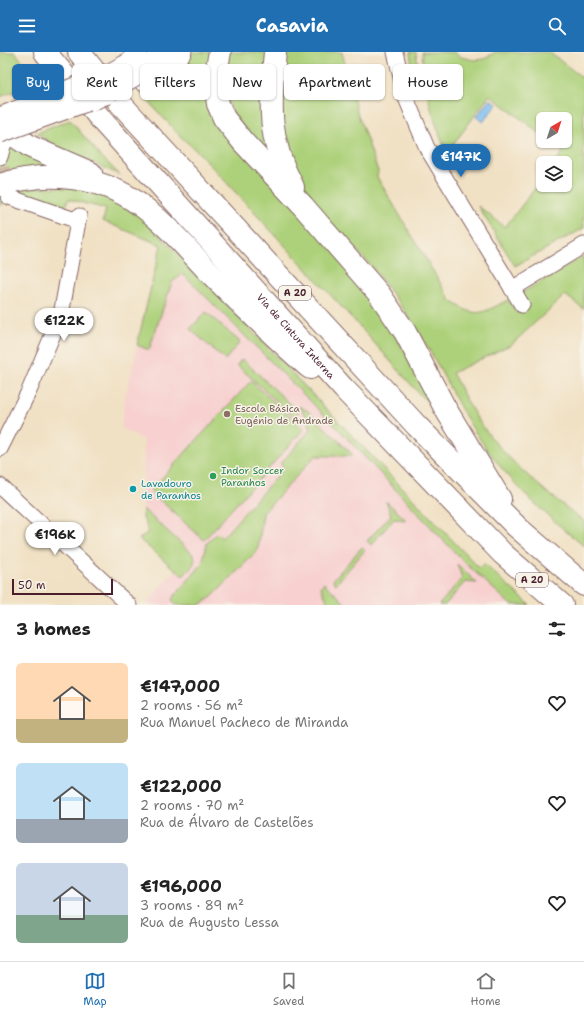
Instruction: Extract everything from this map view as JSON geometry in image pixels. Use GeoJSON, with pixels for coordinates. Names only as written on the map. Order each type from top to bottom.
{"type":"FeatureCollection","features":[{"type":"Feature","properties":{"kind":"highway","name":"Via de Cintura Interna"},"geometry":{"type":"LineString","coordinates":[[45,52],[105,124],[344,388],[503,554],[562,605]]}},
{"type":"Feature","properties":{"kind":"highway","name":"A 20"},"geometry":{"type":"LineString","coordinates":[[79,52],[121,104],[406,414],[517,527],[584,585]]}},
{"type":"Feature","properties":{"kind":"highway"},"geometry":{"type":"LineString","coordinates":[[136,68],[153,64],[165,52]]}},
{"type":"Feature","properties":{"kind":"highway"},"geometry":{"type":"LineString","coordinates":[[220,52],[215,77],[216,91],[224,118],[243,142],[303,206],[380,296],[405,332],[445,408],[517,527]]}},
{"type":"Feature","properties":{"kind":"highway"},"geometry":{"type":"LineString","coordinates":[[275,52],[270,99],[272,131],[283,169],[303,206]]}},
{"type":"Feature","properties":{"kind":"highway"},"geometry":{"type":"LineString","coordinates":[[2,128],[56,159],[122,186],[150,203],[283,336],[344,388]]}},
{"type":"Feature","properties":{"kind":"highway"},"geometry":{"type":"LineString","coordinates":[[2,173],[28,178],[62,177],[98,184],[127,196],[139,203],[152,213],[279,342],[390,437]]}},
{"type":"Feature","properties":{"kind":"main road"},"geometry":{"type":"LineString","coordinates":[[2,128],[110,73],[136,68],[164,70],[182,52]]}},
{"type":"Feature","properties":{"kind":"main road"},"geometry":{"type":"LineString","coordinates":[[2,128],[90,100]]}},
{"type":"Feature","properties":{"kind":"street"},"geometry":{"type":"LineString","coordinates":[[395,52],[406,98],[420,133],[436,165],[522,305]]}},
{"type":"Feature","properties":{"kind":"street"},"geometry":{"type":"LineString","coordinates":[[0,449],[29,391],[61,315],[79,218],[2,173],[2,128]]}},
{"type":"Feature","properties":{"kind":"street"},"geometry":{"type":"LineString","coordinates":[[512,289],[584,245]]}},
{"type":"Feature","properties":{"kind":"street"},"geometry":{"type":"LineString","coordinates":[[0,486],[129,605]]}},
{"type":"Feature","properties":{"kind":"shaded area","name":"Escola Básica Eugénio de Andrade"},"geometry":{"type":"Polygon","coordinates":[[[171,246],[479,568],[521,605],[150,605],[147,602],[176,570],[139,539],[147,533],[148,530],[143,518],[144,440],[121,428],[125,399],[158,259],[171,246]]]}},
{"type":"Feature","properties":{"kind":"green space"},"geometry":{"type":"Polygon","coordinates":[[[0,52],[15,52],[25,64],[12,64],[12,92],[0,97],[0,52]]]}},
{"type":"Feature","properties":{"kind":"green space"},"geometry":{"type":"Polygon","coordinates":[[[193,52],[213,52],[210,86],[210,64],[178,64],[193,52]]]}},
{"type":"Feature","properties":{"kind":"green space"},"geometry":{"type":"Polygon","coordinates":[[[229,52],[270,52],[270,64],[227,64],[229,52]]]}},
{"type":"Feature","properties":{"kind":"green space"},"geometry":{"type":"Polygon","coordinates":[[[285,52],[342,52],[345,64],[284,64],[284,100],[354,100],[378,171],[377,177],[451,301],[460,307],[474,312],[479,312],[491,309],[508,300],[517,313],[529,306],[520,294],[584,256],[584,309],[565,295],[512,344],[452,373],[476,417],[496,444],[519,468],[584,521],[584,546],[527,496],[490,453],[470,424],[422,337],[404,310],[367,261],[312,202],[295,174],[285,143],[282,113],[282,84],[285,52]]]}},
{"type":"Feature","properties":{"kind":"green space"},"geometry":{"type":"Polygon","coordinates":[[[410,52],[416,52],[418,64],[412,64],[410,52]]]}},
{"type":"Feature","properties":{"kind":"green space"},"geometry":{"type":"Polygon","coordinates":[[[422,52],[454,52],[461,57],[474,60],[484,59],[495,52],[549,52],[584,79],[584,228],[515,266],[478,206],[505,227],[536,187],[536,192],[572,192],[572,156],[560,156],[563,151],[559,148],[572,148],[572,112],[536,112],[536,131],[490,95],[447,153],[437,128],[429,100],[463,100],[463,64],[423,64],[422,52]]]}},
{"type":"Feature","properties":{"kind":"green space"},"geometry":{"type":"Polygon","coordinates":[[[210,86],[218,96],[218,100],[221,100],[357,273],[440,409],[422,397],[362,329],[201,155],[180,136],[147,100],[210,100],[210,86]]]}},
{"type":"Feature","properties":{"kind":"green space"},"geometry":{"type":"Polygon","coordinates":[[[228,100],[271,100],[273,157],[241,124],[228,100]]]}},
{"type":"Feature","properties":{"kind":"green space"},"geometry":{"type":"Polygon","coordinates":[[[70,120],[99,154],[120,175],[52,144],[37,133],[70,120]]]}},
{"type":"Feature","properties":{"kind":"green space"},"geometry":{"type":"Polygon","coordinates":[[[9,143],[50,166],[0,177],[0,168],[5,166],[5,153],[9,143]]]}},
{"type":"Feature","properties":{"kind":"green space"},"geometry":{"type":"Polygon","coordinates":[[[79,187],[130,204],[479,568],[484,564],[530,605],[511,605],[461,559],[346,437],[183,274],[172,282],[149,350],[137,345],[161,245],[103,221],[106,209],[68,199],[65,210],[3,198],[2,205],[0,206],[0,194],[18,188],[79,187]]]}},
{"type":"Feature","properties":{"kind":"green space"},"geometry":{"type":"Polygon","coordinates":[[[206,312],[240,342],[225,360],[190,329],[206,312]]]}},
{"type":"Feature","properties":{"kind":"green space"},"geometry":{"type":"Polygon","coordinates":[[[242,359],[299,412],[294,417],[237,365],[242,359]]]}},
{"type":"Feature","properties":{"kind":"green space","name":"Indor Soccer Paranhos"},"geometry":{"type":"Polygon","coordinates":[[[251,381],[304,429],[204,540],[150,491],[251,381]]]}},
{"type":"Feature","properties":{"kind":"green space"},"geometry":{"type":"Polygon","coordinates":[[[299,406],[308,411],[352,454],[352,456],[315,456],[263,513],[258,550],[212,597],[199,605],[175,605],[172,599],[202,564],[207,543],[217,533],[222,538],[284,468],[280,464],[311,429],[307,418],[299,406]]]}},
{"type":"Feature","properties":{"kind":"green space"},"geometry":{"type":"Polygon","coordinates":[[[386,501],[406,520],[394,519],[371,545],[367,541],[391,515],[386,501]]]}},
{"type":"Feature","properties":{"kind":"green space"},"geometry":{"type":"Polygon","coordinates":[[[143,509],[194,555],[195,558],[193,564],[183,576],[139,539],[147,533],[148,530],[143,518],[143,509]]]}},
{"type":"Feature","properties":{"kind":"green space"},"geometry":{"type":"Polygon","coordinates":[[[362,547],[365,550],[336,584],[333,580],[362,547]]]}},
{"type":"Feature","properties":{"kind":"green space"},"geometry":{"type":"Polygon","coordinates":[[[457,564],[477,583],[465,582],[445,605],[439,605],[462,578],[457,564]]]}},
{"type":"Feature","properties":{"kind":"green space"},"geometry":{"type":"Polygon","coordinates":[[[324,583],[347,605],[329,605],[321,587],[324,583]]]}},
{"type":"Feature","properties":{"kind":"water"},"geometry":{"type":"Polygon","coordinates":[[[490,99],[497,104],[483,122],[476,117],[490,99]]]}},
{"type":"Feature","properties":{"kind":"tunnel"},"geometry":{"type":"LineString","coordinates":[[2,168],[8,192]]}},
{"type":"Feature","properties":{"kind":"place","name":"Escola Básica Eugénio de Andrade"},"geometry":{"type":"Point","coordinates":[227,414]}},
{"type":"Feature","properties":{"kind":"place","name":"Indor Soccer Paranhos"},"geometry":{"type":"Point","coordinates":[213,476]}},
{"type":"Feature","properties":{"kind":"place","name":"Lavadouro de Paranhos"},"geometry":{"type":"Point","coordinates":[133,489]}}]}
